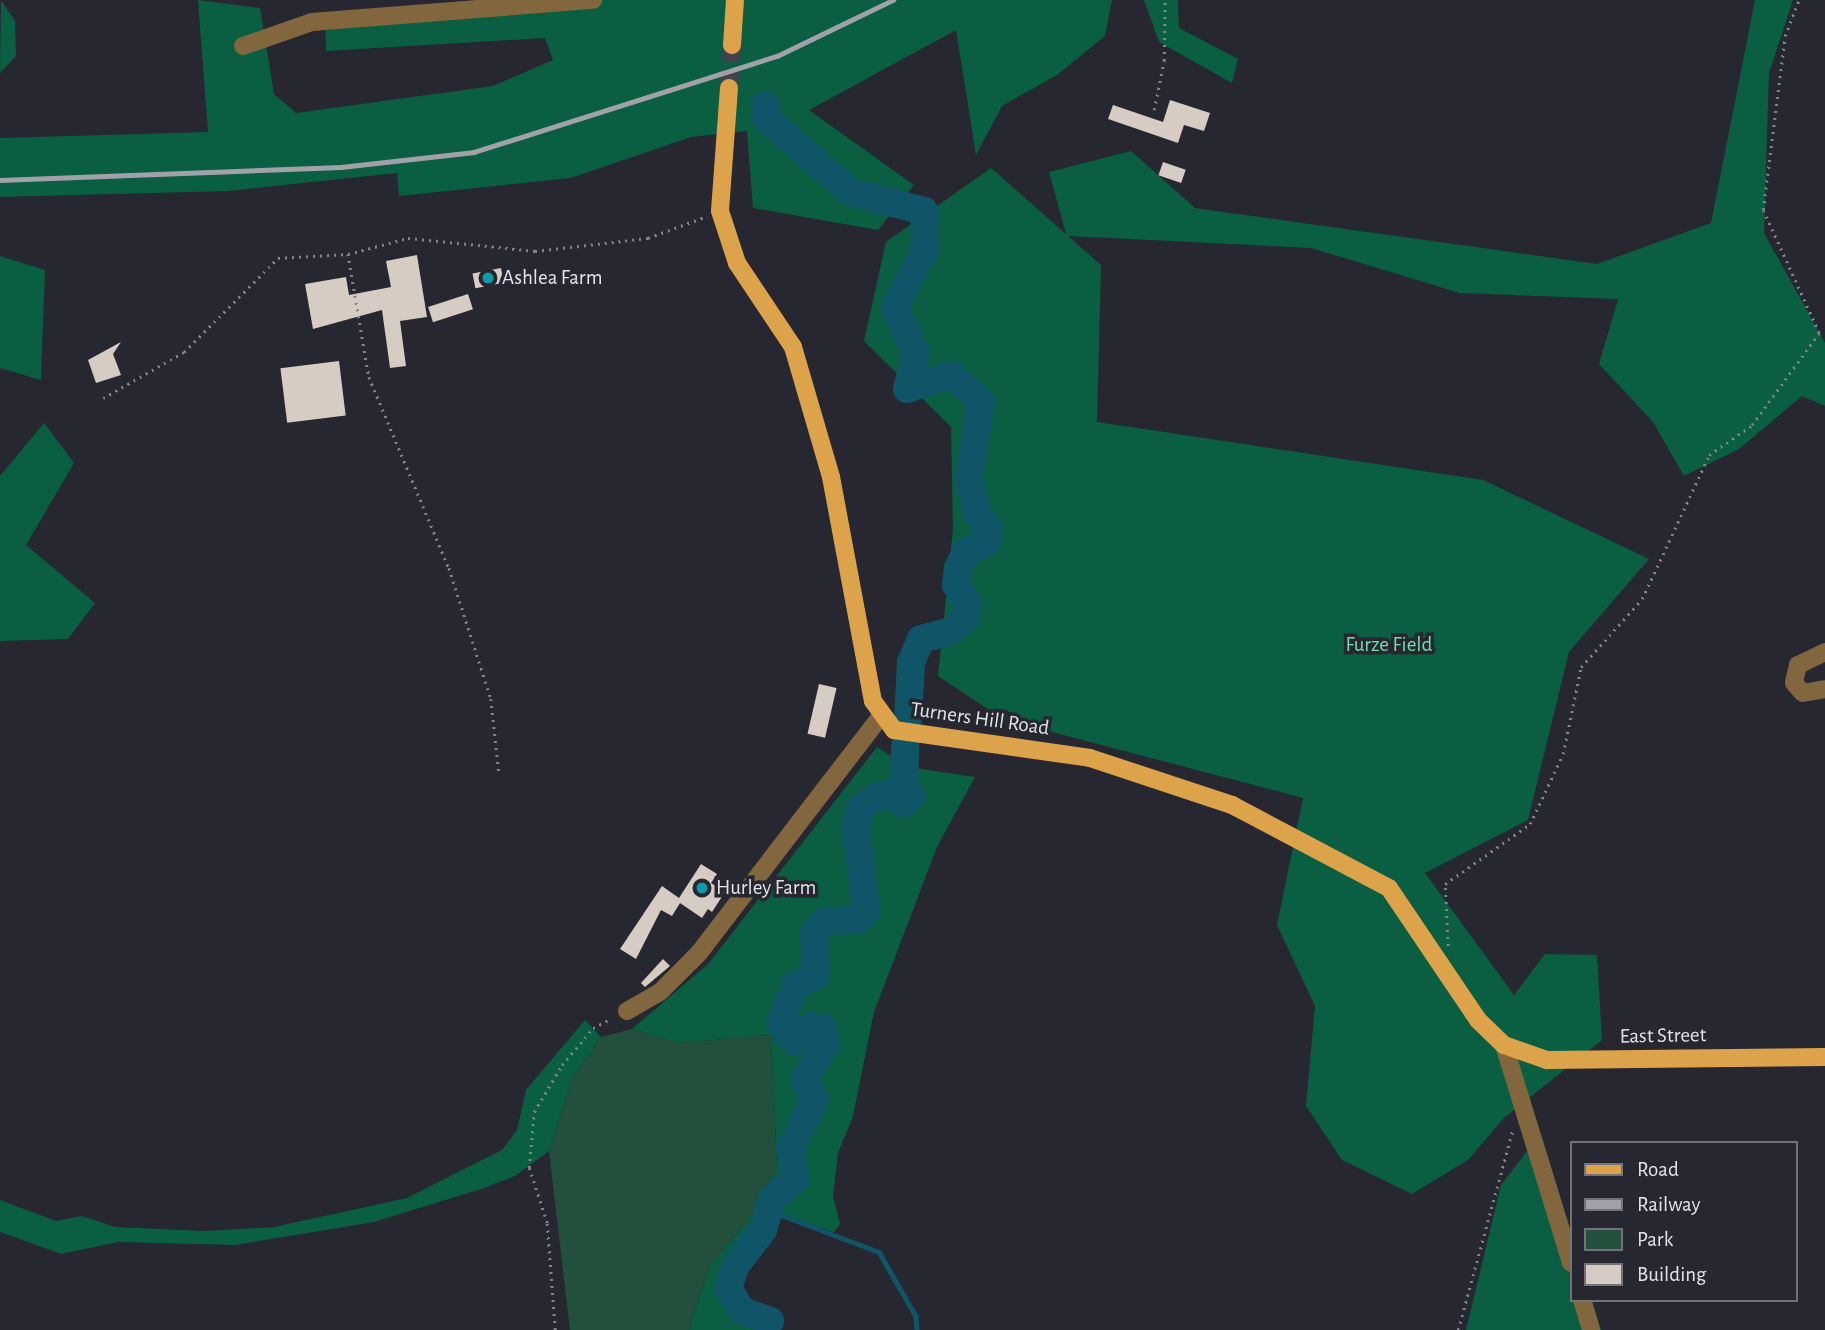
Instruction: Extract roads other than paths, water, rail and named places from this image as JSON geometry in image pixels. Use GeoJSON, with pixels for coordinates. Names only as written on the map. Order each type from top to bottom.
{"type":"FeatureCollection","features":[{"type":"Feature","properties":{"kind":"main road"},"geometry":{"type":"LineString","coordinates":[[732,45],[735,0]]}},
{"type":"Feature","properties":{"kind":"main road","name":"Turners Hill Road"},"geometry":{"type":"LineString","coordinates":[[729,88],[720,211],[737,263],[793,347],[831,477],[880,717],[894,730],[1090,758],[1232,804],[1389,888],[1478,1020],[1504,1045]]}},
{"type":"Feature","properties":{"kind":"main road","name":"East Street"},"geometry":{"type":"LineString","coordinates":[[1504,1045],[1547,1060],[1825,1057]]}},
{"type":"Feature","properties":{"kind":"street"},"geometry":{"type":"LineString","coordinates":[[243,46],[321,21],[593,0]]}},
{"type":"Feature","properties":{"kind":"street"},"geometry":{"type":"LineString","coordinates":[[1825,652],[1798,665],[1794,683],[1803,693],[1825,689]]}},
{"type":"Feature","properties":{"kind":"street"},"geometry":{"type":"LineString","coordinates":[[627,1011],[660,992],[699,953],[880,717]]}},
{"type":"Feature","properties":{"kind":"street"},"geometry":{"type":"LineString","coordinates":[[1504,1045],[1570,1260]]}},
{"type":"Feature","properties":{"kind":"street"},"geometry":{"type":"LineString","coordinates":[[1583,1302],[1591,1330]]}},
{"type":"Feature","properties":{"kind":"waterway"},"geometry":{"type":"LineString","coordinates":[[765,105],[765,117],[850,192],[924,211],[925,249],[895,308],[916,353],[907,389],[951,375],[981,401],[969,478],[977,514],[989,529],[986,543],[966,552],[958,568],[956,585],[968,603],[965,618],[951,631],[921,639],[911,662],[908,719]]}},
{"type":"Feature","properties":{"kind":"waterway"},"geometry":{"type":"LineString","coordinates":[[766,1330],[770,1321],[742,1311],[728,1289],[736,1265],[763,1230],[772,1199],[796,1179],[790,1149],[815,1099],[805,1080],[826,1043],[822,1028],[811,1026],[794,1042],[780,1024],[795,985],[816,976],[814,933],[823,922],[859,919],[866,911],[856,827],[860,808],[874,798],[887,794],[903,803],[911,796],[904,783],[905,746]]}},
{"type":"Feature","properties":{"kind":"waterway"},"geometry":{"type":"LineString","coordinates":[[768,1210],[879,1252],[916,1316],[917,1330]]}},
{"type":"Feature","properties":{"kind":"tunnel"},"geometry":{"type":"LineString","coordinates":[[729,88],[732,45]]}},
{"type":"Feature","properties":{"kind":"railway"},"geometry":{"type":"LineString","coordinates":[[0,180],[341,167],[474,152],[777,56],[893,0]]}},
{"type":"Feature","properties":{"kind":"place","name":"Ashlea Farm"},"geometry":{"type":"Point","coordinates":[488,278]}},
{"type":"Feature","properties":{"kind":"place","name":"Hurley Farm"},"geometry":{"type":"Point","coordinates":[702,888]}},
{"type":"Feature","properties":{"kind":"park label","name":"Furze Field"},"geometry":{"type":"Point","coordinates":[1389,645]}}]}
